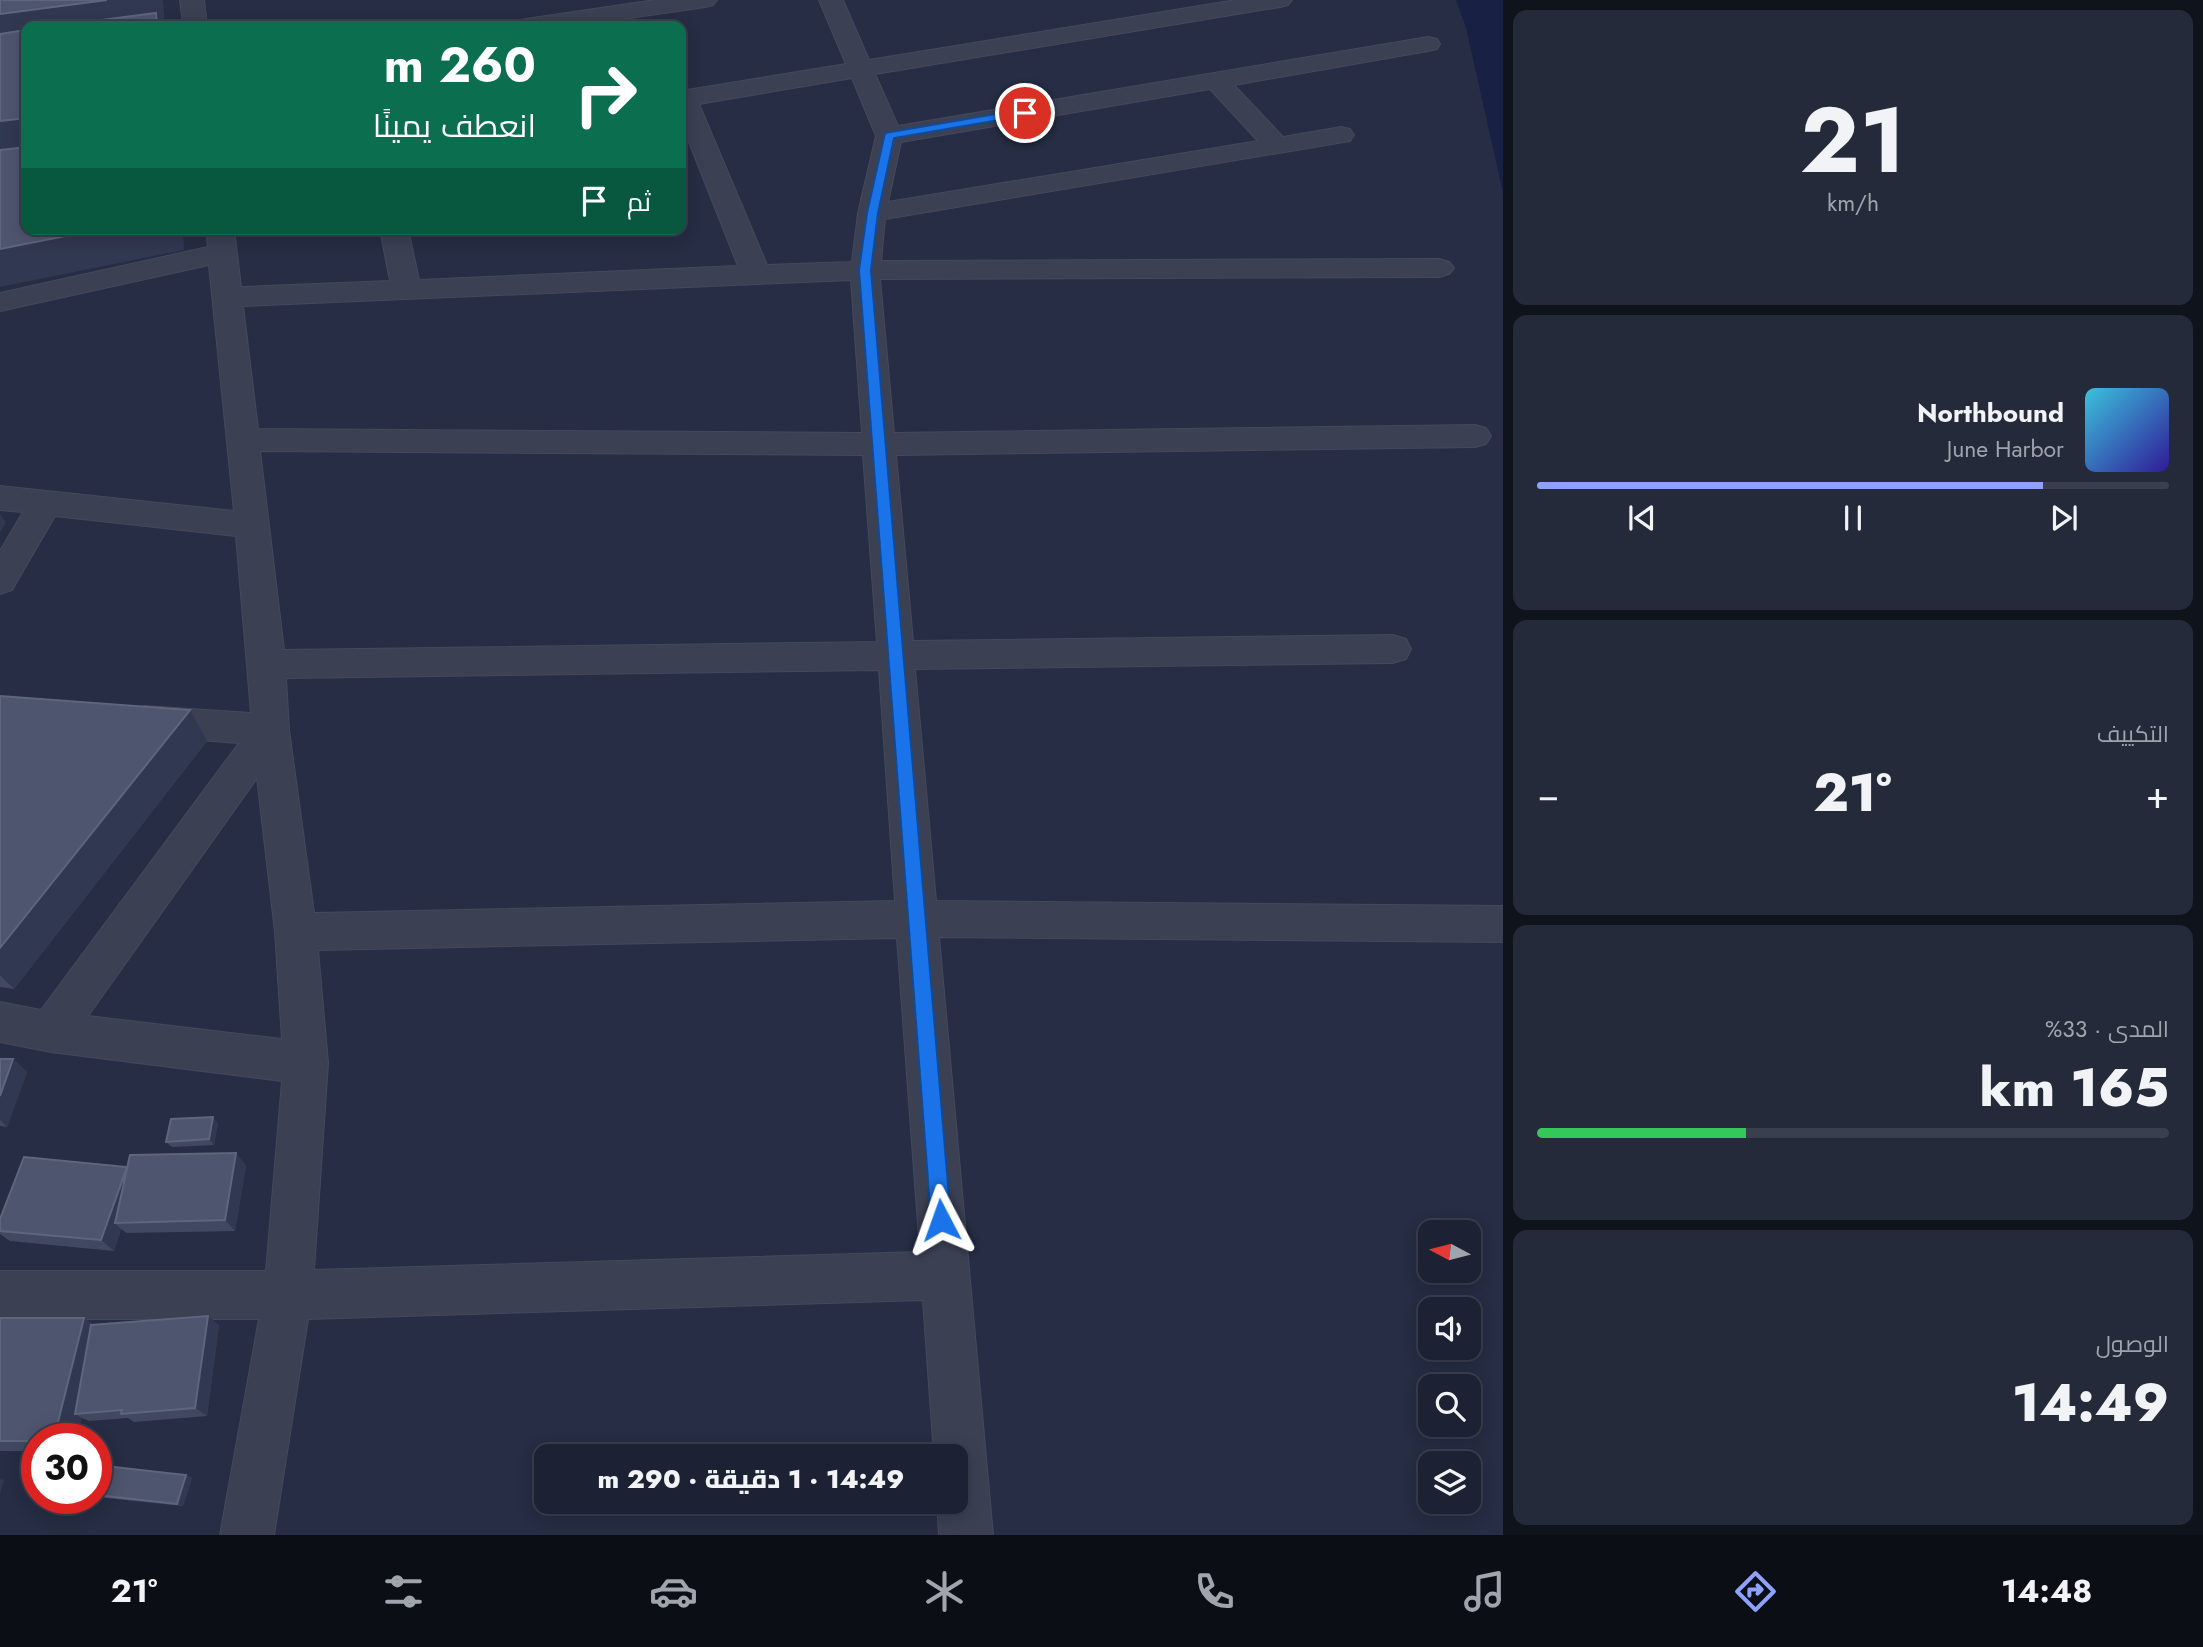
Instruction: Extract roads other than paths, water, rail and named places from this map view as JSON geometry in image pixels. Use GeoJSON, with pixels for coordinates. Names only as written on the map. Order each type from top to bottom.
{"type":"FeatureCollection","features":[{"type":"Feature","properties":{"kind":"street"},"geometry":{"type":"LineString","coordinates":[[192,0],[194,21]]}},
{"type":"Feature","properties":{"kind":"street"},"geometry":{"type":"LineString","coordinates":[[550,16],[705,0]]}},
{"type":"Feature","properties":{"kind":"street"},"geometry":{"type":"LineString","coordinates":[[831,0],[889,136],[872,213],[865,270],[966,1535]]}},
{"type":"Feature","properties":{"kind":"street"},"geometry":{"type":"LineString","coordinates":[[686,97],[1280,0]]}},
{"type":"Feature","properties":{"kind":"street"},"geometry":{"type":"LineString","coordinates":[[889,136],[1429,44]]}},
{"type":"Feature","properties":{"kind":"street"},"geometry":{"type":"LineString","coordinates":[[1216,80],[1277,146]]}},
{"type":"Feature","properties":{"kind":"street"},"geometry":{"type":"LineString","coordinates":[[686,107],[757,274]]}},
{"type":"Feature","properties":{"kind":"street"},"geometry":{"type":"LineString","coordinates":[[872,213],[1341,135]]}},
{"type":"Feature","properties":{"kind":"street"},"geometry":{"type":"LineString","coordinates":[[395,235],[406,289]]}},
{"type":"Feature","properties":{"kind":"street"},"geometry":{"type":"LineString","coordinates":[[0,302],[221,241],[267,664],[270,730],[296,932],[306,1063],[288,1294],[247,1535]]}},
{"type":"Feature","properties":{"kind":"street"},"geometry":{"type":"LineString","coordinates":[[227,296],[865,270],[1439,268]]}},
{"type":"Feature","properties":{"kind":"street"},"geometry":{"type":"LineString","coordinates":[[242,440],[879,444],[1475,436]]}},
{"type":"Feature","properties":{"kind":"street"},"geometry":{"type":"LineString","coordinates":[[0,498],[251,525]]}},
{"type":"Feature","properties":{"kind":"street"},"geometry":{"type":"LineString","coordinates":[[0,581],[46,503]]}},
{"type":"Feature","properties":{"kind":"street"},"geometry":{"type":"LineString","coordinates":[[267,664],[1393,649]]}},
{"type":"Feature","properties":{"kind":"street"},"geometry":{"type":"LineString","coordinates":[[108,719],[270,730]]}},
{"type":"Feature","properties":{"kind":"street"},"geometry":{"type":"LineString","coordinates":[[51,1032],[270,730]]}},
{"type":"Feature","properties":{"kind":"street"},"geometry":{"type":"LineString","coordinates":[[296,932],[917,919],[1503,924]]}},
{"type":"Feature","properties":{"kind":"street"},"geometry":{"type":"LineString","coordinates":[[0,1023],[51,1032],[306,1063]]}},
{"type":"Feature","properties":{"kind":"street"},"geometry":{"type":"LineString","coordinates":[[0,1294],[288,1294],[945,1275]]}},
{"type":"Feature","properties":{"kind":"water"},"geometry":{"type":"Polygon","coordinates":[[[1456,0],[1503,0],[1503,193],[1466,28],[1456,0]]]}}]}
